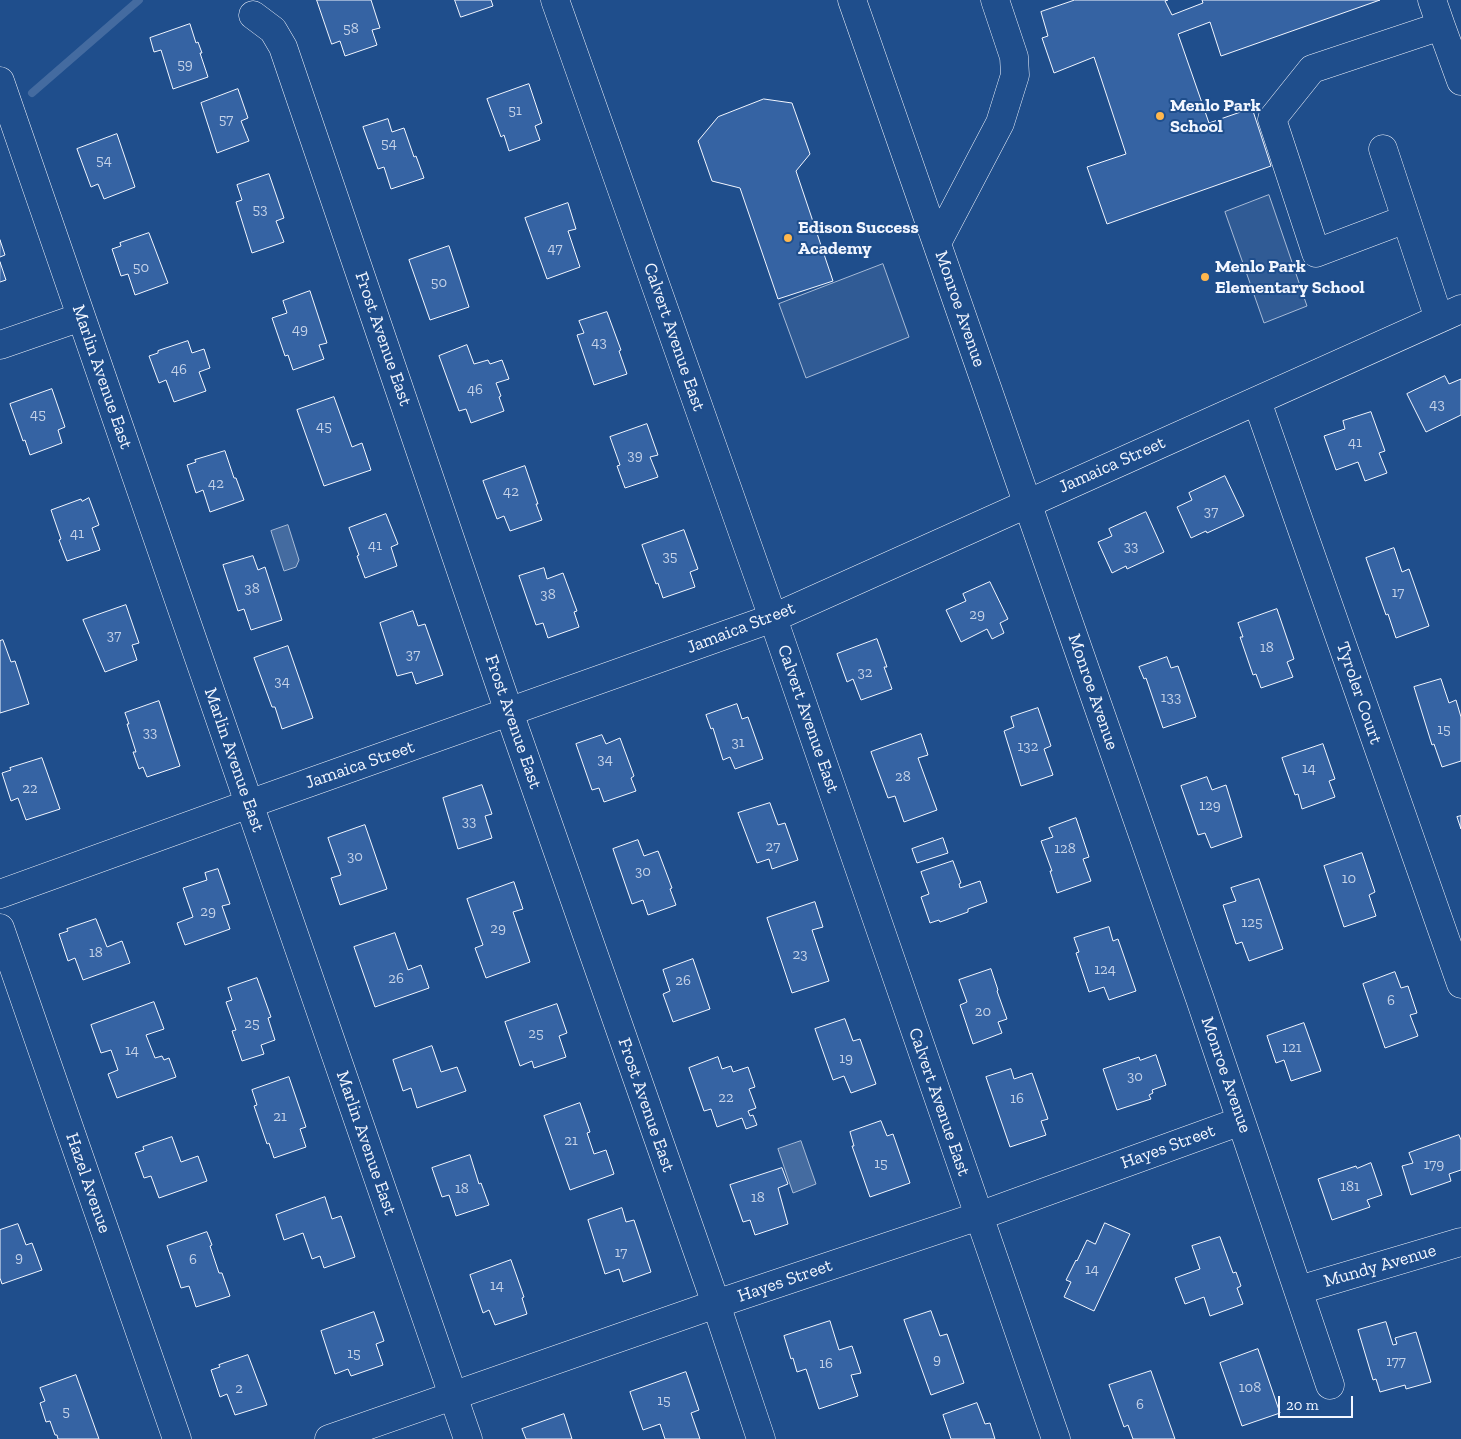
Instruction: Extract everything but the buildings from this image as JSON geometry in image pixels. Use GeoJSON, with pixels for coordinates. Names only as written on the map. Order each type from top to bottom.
{"type":"FeatureCollection","features":[{"type":"Feature","properties":{"kind":"street","name":"Calvert Avenue East"},"geometry":{"type":"LineString","coordinates":[[555,0],[773,618],[1056,1439]]}},
{"type":"Feature","properties":{"kind":"street","name":"Monroe Avenue"},"geometry":{"type":"LineString","coordinates":[[852,0],[1241,1121],[1330,1385]]}},
{"type":"Feature","properties":{"kind":"street"},"geometry":{"type":"LineString","coordinates":[[937,243],[1000,123],[1015,75],[1014,57],[995,0]]}},
{"type":"Feature","properties":{"kind":"street"},"geometry":{"type":"LineString","coordinates":[[1432,0],[1461,81]]}},
{"type":"Feature","properties":{"kind":"street","name":"Frost Avenue East"},"geometry":{"type":"LineString","coordinates":[[253,15],[273,30],[284,47],[509,712],[716,1304],[761,1439]]}},
{"type":"Feature","properties":{"kind":"street"},"geometry":{"type":"LineString","coordinates":[[1406,219],[1316,253],[1272,119],[1312,69],[1441,26]]}},
{"type":"Feature","properties":{"kind":"street","name":"Marlin Avenue East"},"geometry":{"type":"LineString","coordinates":[[0,81],[468,1439]]}},
{"type":"Feature","properties":{"kind":"street"},"geometry":{"type":"LineString","coordinates":[[1383,149],[1406,219],[1450,314]]}},
{"type":"Feature","properties":{"kind":"street","name":"Jamaica Street"},"geometry":{"type":"LineString","coordinates":[[0,894],[773,618],[1450,314]]}},
{"type":"Feature","properties":{"kind":"street"},"geometry":{"type":"LineString","coordinates":[[0,345],[81,317]]}},
{"type":"Feature","properties":{"kind":"street","name":"Tyroler Court"},"geometry":{"type":"LineString","coordinates":[[1258,401],[1461,984]]}},
{"type":"Feature","properties":{"kind":"street","name":"Hazel Avenue"},"geometry":{"type":"LineString","coordinates":[[0,928],[177,1439]]}},
{"type":"Feature","properties":{"kind":"street","name":"Hayes Street"},"geometry":{"type":"LineString","coordinates":[[329,1439],[716,1304],[978,1216],[1241,1121]]}},
{"type":"Feature","properties":{"kind":"street","name":"Mundy Avenue"},"geometry":{"type":"LineString","coordinates":[[1299,1290],[1461,1242]]}},
{"type":"Feature","properties":{"kind":"shaded area"},"geometry":{"type":"Polygon","coordinates":[[[1269,195],[1307,306],[1264,323],[1225,212],[1269,195]]]}},
{"type":"Feature","properties":{"kind":"shaded area"},"geometry":{"type":"Polygon","coordinates":[[[883,264],[909,337],[806,378],[779,304],[883,264]]]}},
{"type":"Feature","properties":{"kind":"shaded area"},"geometry":{"type":"Polygon","coordinates":[[[288,525],[299,560],[296,567],[284,571],[271,531],[288,525]]]}},
{"type":"Feature","properties":{"kind":"shaded area"},"geometry":{"type":"Polygon","coordinates":[[[801,1141],[816,1184],[793,1193],[778,1149],[801,1141]]]}},
{"type":"Feature","properties":{"kind":"waterway"},"geometry":{"type":"LineString","coordinates":[[32,93],[139,0]]}},
{"type":"Feature","properties":{"kind":"place","name":"Menlo Park School"},"geometry":{"type":"Point","coordinates":[1160,116]}},
{"type":"Feature","properties":{"kind":"place","name":"Edison Success Academy"},"geometry":{"type":"Point","coordinates":[788,238]}},
{"type":"Feature","properties":{"kind":"place","name":"Menlo Park Elementary School"},"geometry":{"type":"Point","coordinates":[1205,277]}}]}
